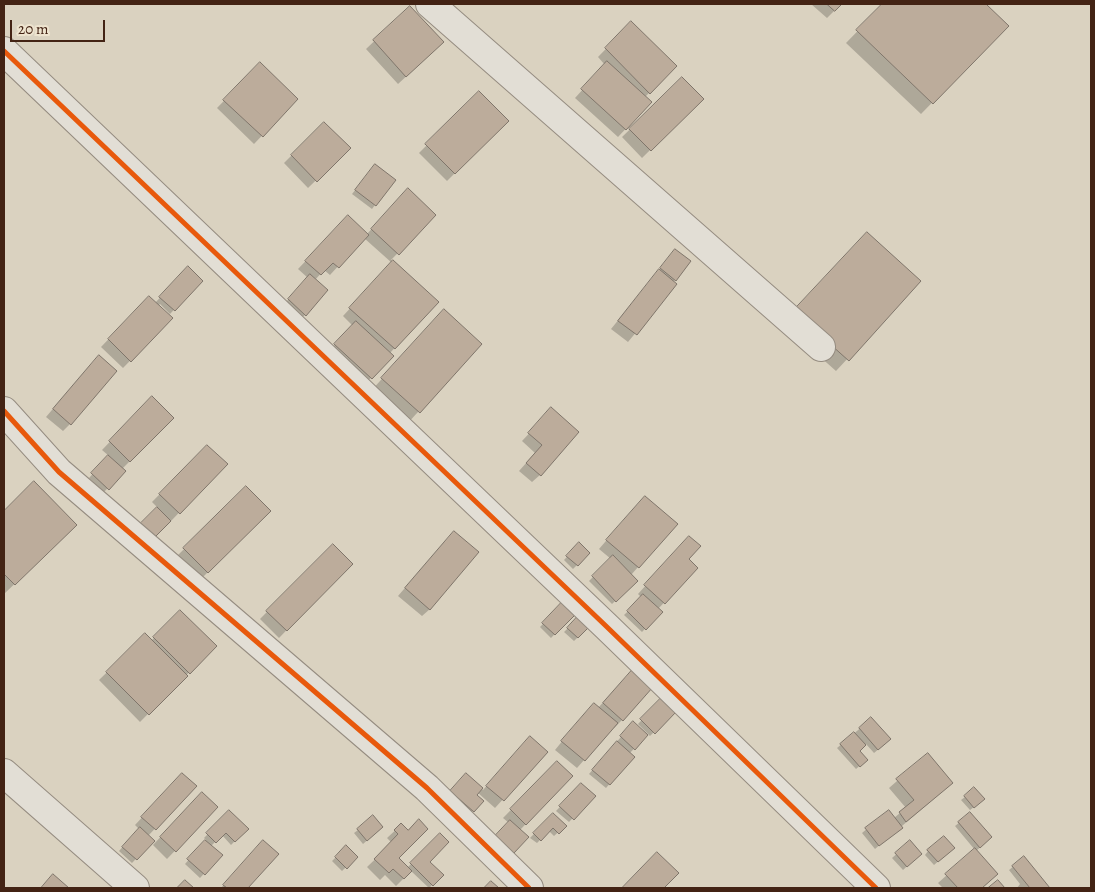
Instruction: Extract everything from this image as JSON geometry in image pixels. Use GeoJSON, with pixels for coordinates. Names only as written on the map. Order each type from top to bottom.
{"type":"FeatureCollection","features":[{"type":"Feature","properties":{"kind":"street"},"geometry":{"type":"LineString","coordinates":[[430,4],[821,347]]}},
{"type":"Feature","properties":{"kind":"street"},"geometry":{"type":"LineString","coordinates":[[4,51],[876,888]]}},
{"type":"Feature","properties":{"kind":"street"},"geometry":{"type":"LineString","coordinates":[[4,411],[59,472],[427,788],[529,888]]}},
{"type":"Feature","properties":{"kind":"street"},"geometry":{"type":"LineString","coordinates":[[4,774],[135,888]]}},
{"type":"Feature","properties":{"kind":"building"},"geometry":{"type":"Polygon","coordinates":[[[827,4],[842,4],[835,11],[827,4]]]}},
{"type":"Feature","properties":{"kind":"building"},"geometry":{"type":"Polygon","coordinates":[[[882,4],[986,4],[1009,26],[933,104],[856,30],[882,4]]]}},
{"type":"Feature","properties":{"kind":"building"},"geometry":{"type":"Polygon","coordinates":[[[410,6],[444,42],[406,77],[373,40],[410,6]]]}},
{"type":"Feature","properties":{"kind":"building"},"geometry":{"type":"Polygon","coordinates":[[[631,21],[677,66],[650,94],[605,48],[631,21]]]}},
{"type":"Feature","properties":{"kind":"building"},"geometry":{"type":"Polygon","coordinates":[[[607,61],[652,102],[626,130],[581,89],[607,61]]]}},
{"type":"Feature","properties":{"kind":"building"},"geometry":{"type":"Polygon","coordinates":[[[260,62],[298,99],[263,137],[223,100],[260,62]]]}},
{"type":"Feature","properties":{"kind":"building"},"geometry":{"type":"Polygon","coordinates":[[[682,77],[704,99],[651,151],[629,129],[682,77]]]}},
{"type":"Feature","properties":{"kind":"building"},"geometry":{"type":"Polygon","coordinates":[[[479,91],[509,121],[455,174],[425,144],[479,91]]]}},
{"type":"Feature","properties":{"kind":"building"},"geometry":{"type":"Polygon","coordinates":[[[324,122],[351,148],[317,182],[291,155],[324,122]]]}},
{"type":"Feature","properties":{"kind":"building"},"geometry":{"type":"Polygon","coordinates":[[[375,164],[396,180],[376,206],[355,190],[375,164]]]}},
{"type":"Feature","properties":{"kind":"building"},"geometry":{"type":"Polygon","coordinates":[[[408,188],[436,215],[399,255],[371,229],[408,188]]]}},
{"type":"Feature","properties":{"kind":"building"},"geometry":{"type":"Polygon","coordinates":[[[348,215],[369,235],[339,268],[333,263],[321,275],[305,261],[348,215]]]}},
{"type":"Feature","properties":{"kind":"building"},"geometry":{"type":"Polygon","coordinates":[[[867,232],[921,281],[849,361],[793,311],[867,232]]]}},
{"type":"Feature","properties":{"kind":"building"},"geometry":{"type":"Polygon","coordinates":[[[675,249],[691,261],[676,281],[660,268],[675,249]]]}},
{"type":"Feature","properties":{"kind":"building"},"geometry":{"type":"Polygon","coordinates":[[[393,260],[439,302],[395,349],[349,308],[393,260]]]}},
{"type":"Feature","properties":{"kind":"building"},"geometry":{"type":"Polygon","coordinates":[[[188,266],[203,281],[175,311],[159,297],[188,266]]]}},
{"type":"Feature","properties":{"kind":"building"},"geometry":{"type":"Polygon","coordinates":[[[659,269],[677,284],[637,335],[618,321],[659,269]]]}},
{"type":"Feature","properties":{"kind":"building"},"geometry":{"type":"Polygon","coordinates":[[[310,274],[328,290],[306,316],[288,299],[310,274]]]}},
{"type":"Feature","properties":{"kind":"building"},"geometry":{"type":"Polygon","coordinates":[[[149,296],[173,318],[131,362],[108,339],[149,296]]]}},
{"type":"Feature","properties":{"kind":"building"},"geometry":{"type":"Polygon","coordinates":[[[444,309],[482,344],[420,413],[381,378],[444,309]]]}},
{"type":"Feature","properties":{"kind":"building"},"geometry":{"type":"Polygon","coordinates":[[[356,321],[394,356],[372,379],[334,344],[356,321]]]}},
{"type":"Feature","properties":{"kind":"building"},"geometry":{"type":"Polygon","coordinates":[[[99,355],[117,371],[71,425],[53,409],[99,355]]]}},
{"type":"Feature","properties":{"kind":"building"},"geometry":{"type":"Polygon","coordinates":[[[152,396],[174,418],[130,462],[109,441],[152,396]]]}},
{"type":"Feature","properties":{"kind":"building"},"geometry":{"type":"Polygon","coordinates":[[[551,407],[579,432],[541,476],[526,463],[542,445],[528,433],[551,407]]]}},
{"type":"Feature","properties":{"kind":"building"},"geometry":{"type":"Polygon","coordinates":[[[207,445],[228,464],[180,514],[159,494],[207,445]]]}},
{"type":"Feature","properties":{"kind":"building"},"geometry":{"type":"Polygon","coordinates":[[[108,455],[126,471],[109,490],[91,473],[108,455]]]}},
{"type":"Feature","properties":{"kind":"building"},"geometry":{"type":"Polygon","coordinates":[[[34,481],[77,525],[15,585],[4,574],[4,511],[34,481]]]}},
{"type":"Feature","properties":{"kind":"building"},"geometry":{"type":"Polygon","coordinates":[[[246,486],[271,511],[208,573],[183,548],[246,486]]]}},
{"type":"Feature","properties":{"kind":"building"},"geometry":{"type":"Polygon","coordinates":[[[645,496],[678,524],[639,568],[606,540],[645,496]]]}},
{"type":"Feature","properties":{"kind":"building"},"geometry":{"type":"Polygon","coordinates":[[[157,507],[171,521],[155,537],[141,523],[157,507]]]}},
{"type":"Feature","properties":{"kind":"building"},"geometry":{"type":"Polygon","coordinates":[[[454,531],[479,552],[430,610],[405,588],[454,531]]]}},
{"type":"Feature","properties":{"kind":"building"},"geometry":{"type":"Polygon","coordinates":[[[689,536],[701,546],[689,559],[698,568],[665,604],[644,585],[689,536]]]}},
{"type":"Feature","properties":{"kind":"building"},"geometry":{"type":"Polygon","coordinates":[[[579,542],[590,553],[578,566],[566,556],[579,542]]]}},
{"type":"Feature","properties":{"kind":"building"},"geometry":{"type":"Polygon","coordinates":[[[333,544],[353,564],[287,631],[266,611],[333,544]]]}},
{"type":"Feature","properties":{"kind":"building"},"geometry":{"type":"Polygon","coordinates":[[[613,555],[638,581],[616,602],[592,576],[613,555]]]}},
{"type":"Feature","properties":{"kind":"building"},"geometry":{"type":"Polygon","coordinates":[[[643,594],[663,612],[646,630],[627,611],[643,594]]]}},
{"type":"Feature","properties":{"kind":"building"},"geometry":{"type":"Polygon","coordinates":[[[562,602],[575,615],[555,635],[542,623],[562,602]]]}},
{"type":"Feature","properties":{"kind":"building"},"geometry":{"type":"Polygon","coordinates":[[[180,610],[217,646],[190,674],[153,637],[180,610]]]}},
{"type":"Feature","properties":{"kind":"building"},"geometry":{"type":"Polygon","coordinates":[[[578,616],[589,627],[578,638],[567,628],[578,616]]]}},
{"type":"Feature","properties":{"kind":"building"},"geometry":{"type":"Polygon","coordinates":[[[145,633],[188,676],[149,715],[106,672],[145,633]]]}},
{"type":"Feature","properties":{"kind":"building"},"geometry":{"type":"Polygon","coordinates":[[[633,669],[653,687],[623,721],[603,703],[633,669]]]}},
{"type":"Feature","properties":{"kind":"building"},"geometry":{"type":"Polygon","coordinates":[[[661,698],[676,712],[655,734],[640,719],[661,698]]]}},
{"type":"Feature","properties":{"kind":"building"},"geometry":{"type":"Polygon","coordinates":[[[594,703],[618,723],[585,761],[561,741],[594,703]]]}},
{"type":"Feature","properties":{"kind":"building"},"geometry":{"type":"Polygon","coordinates":[[[871,717],[891,739],[878,750],[859,728],[871,717]]]}},
{"type":"Feature","properties":{"kind":"building"},"geometry":{"type":"Polygon","coordinates":[[[633,721],[648,735],[635,750],[620,736],[633,721]]]}},
{"type":"Feature","properties":{"kind":"building"},"geometry":{"type":"Polygon","coordinates":[[[854,732],[866,745],[860,751],[868,760],[860,767],[840,744],[854,732]]]}},
{"type":"Feature","properties":{"kind":"building"},"geometry":{"type":"Polygon","coordinates":[[[530,736],[548,752],[504,801],[486,786],[530,736]]]}},
{"type":"Feature","properties":{"kind":"building"},"geometry":{"type":"Polygon","coordinates":[[[617,741],[635,757],[610,785],[592,770],[617,741]]]}},
{"type":"Feature","properties":{"kind":"building"},"geometry":{"type":"Polygon","coordinates":[[[928,753],[953,783],[906,822],[899,812],[914,800],[896,779],[928,753]]]}},
{"type":"Feature","properties":{"kind":"building"},"geometry":{"type":"Polygon","coordinates":[[[557,761],[573,776],[526,825],[510,809],[557,761]]]}},
{"type":"Feature","properties":{"kind":"building"},"geometry":{"type":"Polygon","coordinates":[[[182,773],[197,786],[156,830],[141,817],[182,773]]]}},
{"type":"Feature","properties":{"kind":"building"},"geometry":{"type":"Polygon","coordinates":[[[466,773],[483,788],[477,795],[484,801],[474,812],[450,791],[466,773]]]}},
{"type":"Feature","properties":{"kind":"building"},"geometry":{"type":"Polygon","coordinates":[[[581,783],[596,796],[574,820],[559,806],[581,783]]]}},
{"type":"Feature","properties":{"kind":"building"},"geometry":{"type":"Polygon","coordinates":[[[974,787],[985,799],[974,808],[964,796],[974,787]]]}},
{"type":"Feature","properties":{"kind":"building"},"geometry":{"type":"Polygon","coordinates":[[[202,792],[218,807],[176,852],[160,837],[202,792]]]}},
{"type":"Feature","properties":{"kind":"building"},"geometry":{"type":"Polygon","coordinates":[[[229,810],[249,829],[235,842],[226,833],[216,843],[206,833],[229,810]]]}},
{"type":"Feature","properties":{"kind":"building"},"geometry":{"type":"Polygon","coordinates":[[[889,810],[903,828],[879,846],[865,828],[889,810]]]}},
{"type":"Feature","properties":{"kind":"building"},"geometry":{"type":"Polygon","coordinates":[[[970,812],[992,837],[980,848],[958,822],[970,812]]]}},
{"type":"Feature","properties":{"kind":"building"},"geometry":{"type":"Polygon","coordinates":[[[553,813],[567,826],[559,834],[553,828],[541,841],[533,833],[553,813]]]}},
{"type":"Feature","properties":{"kind":"building"},"geometry":{"type":"Polygon","coordinates":[[[373,815],[383,827],[367,841],[357,829],[373,815]]]}},
{"type":"Feature","properties":{"kind":"building"},"geometry":{"type":"Polygon","coordinates":[[[419,819],[428,829],[399,858],[412,871],[404,879],[393,869],[389,873],[374,859],[398,834],[394,830],[401,823],[408,830],[419,819]]]}},
{"type":"Feature","properties":{"kind":"building"},"geometry":{"type":"Polygon","coordinates":[[[510,820],[529,837],[514,853],[495,836],[510,820]]]}},
{"type":"Feature","properties":{"kind":"building"},"geometry":{"type":"Polygon","coordinates":[[[140,827],[155,841],[137,860],[122,847],[140,827]]]}},
{"type":"Feature","properties":{"kind":"building"},"geometry":{"type":"Polygon","coordinates":[[[440,833],[449,842],[430,862],[444,875],[433,886],[410,863],[440,833]]]}},
{"type":"Feature","properties":{"kind":"building"},"geometry":{"type":"Polygon","coordinates":[[[944,836],[955,848],[938,862],[927,850],[944,836]]]}},
{"type":"Feature","properties":{"kind":"building"},"geometry":{"type":"Polygon","coordinates":[[[205,840],[223,855],[205,875],[187,859],[205,840]]]}},
{"type":"Feature","properties":{"kind":"building"},"geometry":{"type":"Polygon","coordinates":[[[263,840],[279,854],[248,888],[227,888],[223,885],[263,840]]]}},
{"type":"Feature","properties":{"kind":"building"},"geometry":{"type":"Polygon","coordinates":[[[910,840],[922,854],[907,867],[895,853],[910,840]]]}},
{"type":"Feature","properties":{"kind":"building"},"geometry":{"type":"Polygon","coordinates":[[[346,845],[358,857],[347,869],[335,857],[346,845]]]}},
{"type":"Feature","properties":{"kind":"building"},"geometry":{"type":"Polygon","coordinates":[[[975,848],[998,874],[982,888],[958,888],[945,874],[975,848]]]}},
{"type":"Feature","properties":{"kind":"building"},"geometry":{"type":"Polygon","coordinates":[[[657,852],[679,873],[664,888],[622,888],[657,852]]]}},
{"type":"Feature","properties":{"kind":"building"},"geometry":{"type":"Polygon","coordinates":[[[1024,856],[1050,888],[1030,888],[1012,866],[1024,856]]]}},
{"type":"Feature","properties":{"kind":"building"},"geometry":{"type":"Polygon","coordinates":[[[53,874],[69,888],[41,888],[53,874]]]}},
{"type":"Feature","properties":{"kind":"building"},"geometry":{"type":"Polygon","coordinates":[[[185,880],[194,888],[177,888],[185,880]]]}},
{"type":"Feature","properties":{"kind":"building"},"geometry":{"type":"Polygon","coordinates":[[[998,880],[1005,888],[988,888],[998,880]]]}},
{"type":"Feature","properties":{"kind":"building"},"geometry":{"type":"Polygon","coordinates":[[[491,881],[499,888],[484,888],[491,881]]]}},
{"type":"Feature","properties":{"kind":"cycle path"},"geometry":{"type":"LineString","coordinates":[[4,51],[607,627],[876,888]]}},
{"type":"Feature","properties":{"kind":"cycle path"},"geometry":{"type":"LineString","coordinates":[[4,411],[59,472],[427,788],[529,888]]}}]}
